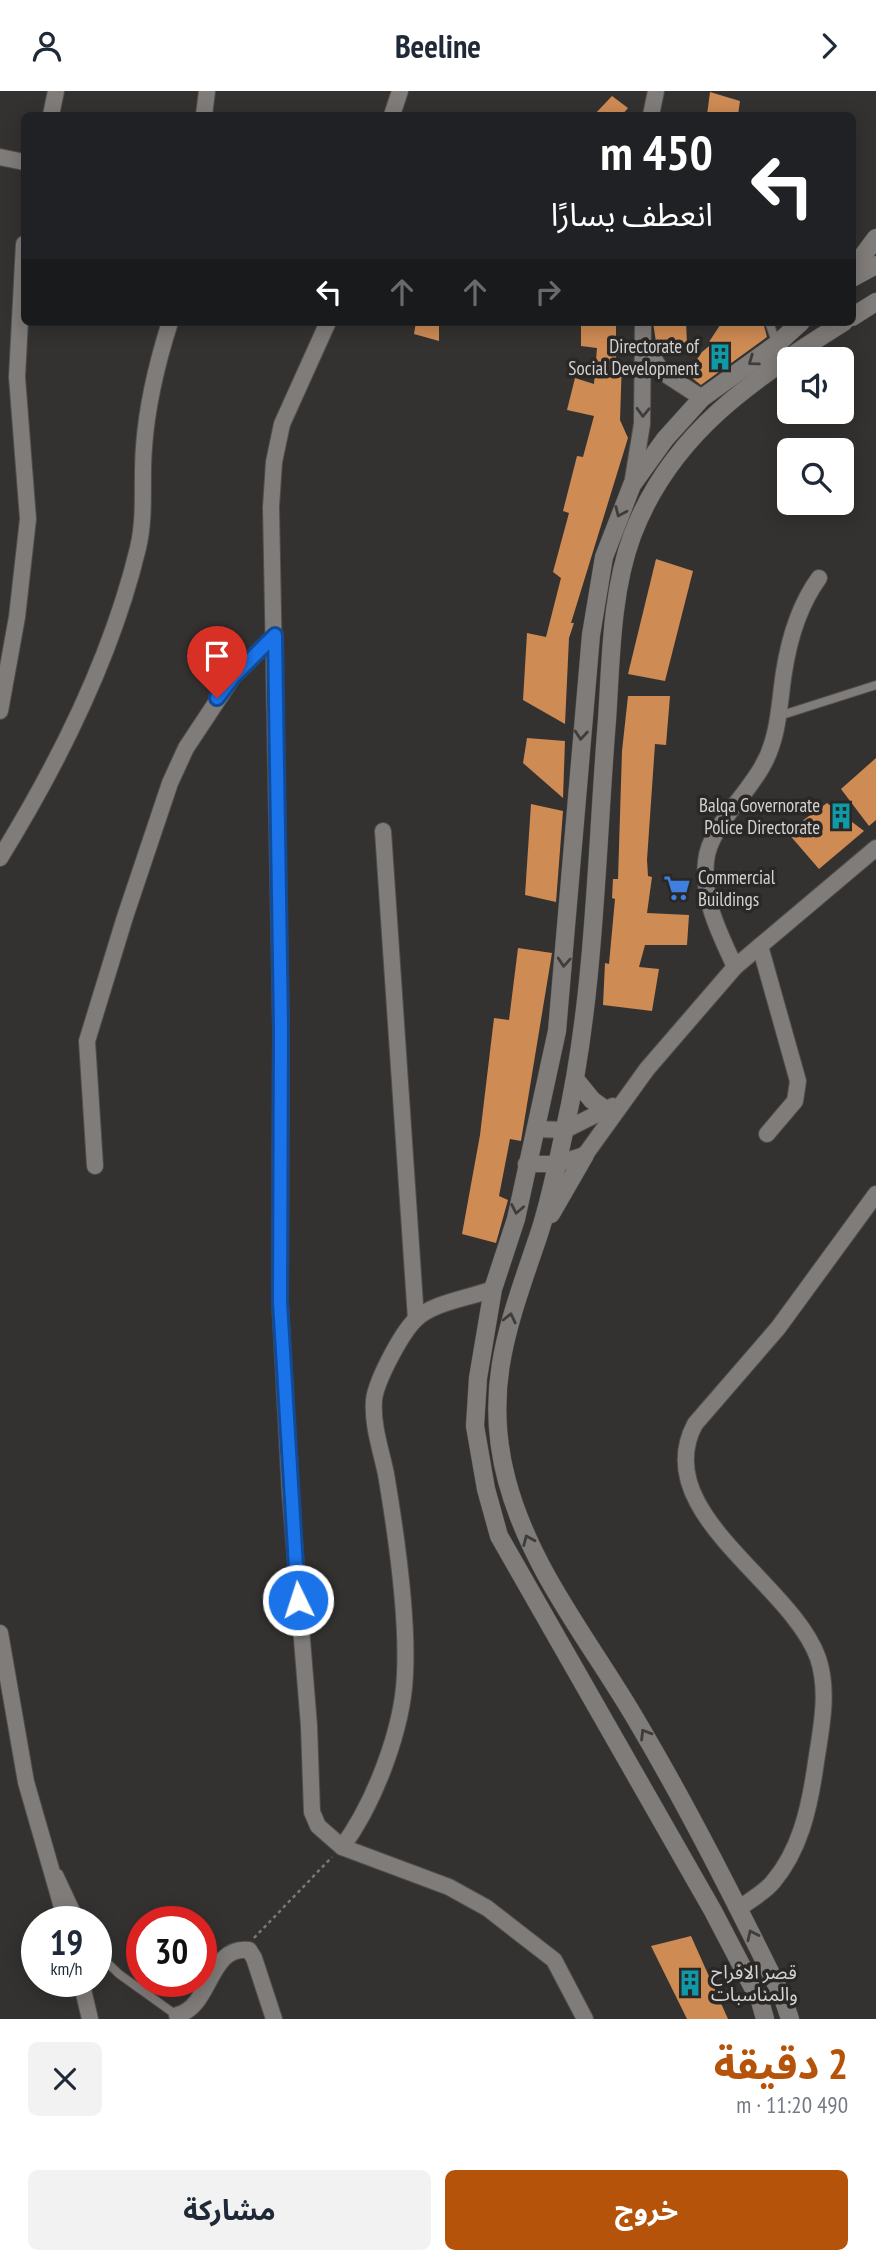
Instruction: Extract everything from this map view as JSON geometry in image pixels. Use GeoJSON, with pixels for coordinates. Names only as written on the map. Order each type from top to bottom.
{"type":"FeatureCollection","features":[{"type":"Feature","properties":{"kind":"main road"},"geometry":{"type":"LineString","coordinates":[[856,265],[876,238]]}},
{"type":"Feature","properties":{"kind":"main road"},"geometry":{"type":"LineString","coordinates":[[856,276],[876,265]]}},
{"type":"Feature","properties":{"kind":"main road"},"geometry":{"type":"LineString","coordinates":[[856,314],[876,302]]}},
{"type":"Feature","properties":{"kind":"main road"},"geometry":{"type":"LineString","coordinates":[[765,2019],[760,2001],[687,1864],[499,1536],[486,1489],[475,1426],[482,1347],[493,1289],[508,1249],[557,1031],[596,595],[604,557],[632,485],[649,460],[702,398],[777,344],[797,326]]}},
{"type":"Feature","properties":{"kind":"main road"},"geometry":{"type":"LineString","coordinates":[[790,2019],[740,1908],[664,1767],[542,1572],[525,1535],[507,1481],[500,1448],[496,1387],[514,1303],[540,1232],[575,1079],[588,958],[616,611],[632,535],[667,469],[720,407],[838,326]]}},
{"type":"Feature","properties":{"kind":"main road"},"geometry":{"type":"LineString","coordinates":[[575,1079],[592,1100],[606,1110]]}},
{"type":"Feature","properties":{"kind":"main road"},"geometry":{"type":"LineString","coordinates":[[540,1232],[585,1155]]}},
{"type":"Feature","properties":{"kind":"main road"},"geometry":{"type":"LineString","coordinates":[[522,1580],[542,1572]]}},
{"type":"Feature","properties":{"kind":"street"},"geometry":{"type":"LineString","coordinates":[[52,112],[56,91]]}},
{"type":"Feature","properties":{"kind":"street"},"geometry":{"type":"LineString","coordinates":[[204,112],[207,91]]}},
{"type":"Feature","properties":{"kind":"street"},"geometry":{"type":"LineString","coordinates":[[393,112],[400,91]]}},
{"type":"Feature","properties":{"kind":"street"},"geometry":{"type":"LineString","coordinates":[[652,112],[656,91]]}},
{"type":"Feature","properties":{"kind":"street"},"geometry":{"type":"LineString","coordinates":[[0,157],[21,161]]}},
{"type":"Feature","properties":{"kind":"street"},"geometry":{"type":"LineString","coordinates":[[1,705],[28,519],[17,377],[21,301]]}},
{"type":"Feature","properties":{"kind":"street"},"geometry":{"type":"LineString","coordinates":[[0,858],[66,744],[123,600],[144,510],[143,451],[149,400],[169,326]]}},
{"type":"Feature","properties":{"kind":"street"},"geometry":{"type":"LineString","coordinates":[[326,326],[282,424],[274,462],[271,577],[275,635],[281,1028],[279,1228],[285,1404],[309,1726],[312,1812],[318,1826],[342,1847],[449,1887],[487,1908],[554,1959],[586,2019]]}},
{"type":"Feature","properties":{"kind":"street"},"geometry":{"type":"LineString","coordinates":[[632,485],[642,424],[643,326]]}},
{"type":"Feature","properties":{"kind":"street"},"geometry":{"type":"LineString","coordinates":[[644,344],[662,372],[702,398]]}},
{"type":"Feature","properties":{"kind":"street"},"geometry":{"type":"LineString","coordinates":[[734,967],[707,899],[706,857],[711,841],[763,766],[775,734],[784,670],[796,627],[804,602],[819,578]]}},
{"type":"Feature","properties":{"kind":"street"},"geometry":{"type":"LineString","coordinates":[[95,1166],[88,1041],[125,917],[170,783],[187,748],[233,677],[275,635]]}},
{"type":"Feature","properties":{"kind":"street"},"geometry":{"type":"LineString","coordinates":[[383,831],[416,1319]]}},
{"type":"Feature","properties":{"kind":"street"},"geometry":{"type":"LineString","coordinates":[[526,1164],[555,1164],[585,1155],[668,1043],[734,967],[876,848]]}},
{"type":"Feature","properties":{"kind":"street"},"geometry":{"type":"LineString","coordinates":[[760,946],[798,1081],[795,1101],[767,1134]]}},
{"type":"Feature","properties":{"kind":"street"},"geometry":{"type":"LineString","coordinates":[[535,1129],[565,1130],[631,1095]]}},
{"type":"Feature","properties":{"kind":"street"},"geometry":{"type":"LineString","coordinates":[[740,1908],[772,1884],[795,1849],[810,1805],[823,1719],[824,1689],[818,1658],[799,1622],[728,1546],[701,1507],[685,1472],[686,1440],[695,1423],[824,1269],[876,1194]]}},
{"type":"Feature","properties":{"kind":"street"},"geometry":{"type":"LineString","coordinates":[[342,1847],[359,1824],[373,1793],[402,1703],[405,1674],[400,1591],[374,1398],[384,1373],[416,1319],[438,1307],[493,1289]]}},
{"type":"Feature","properties":{"kind":"street"},"geometry":{"type":"LineString","coordinates":[[0,1633],[7,1707],[62,1906]]}},
{"type":"Feature","properties":{"kind":"street"},"geometry":{"type":"LineString","coordinates":[[179,2017],[195,2006],[228,1954],[249,1950],[274,2019]]}},
{"type":"Feature","properties":{"kind":"street"},"geometry":{"type":"LineString","coordinates":[[85,1997],[90,2019]]}},
{"type":"Feature","properties":{"kind":"lane"},"geometry":{"type":"LineString","coordinates":[[770,326],[777,344]]}},
{"type":"Feature","properties":{"kind":"lane"},"geometry":{"type":"LineString","coordinates":[[778,717],[876,685]]}},
{"type":"Feature","properties":{"kind":"lane"},"geometry":{"type":"LineString","coordinates":[[49,1852],[74,1906]]}},
{"type":"Feature","properties":{"kind":"lane"},"geometry":{"type":"LineString","coordinates":[[112,1967],[179,2017]]}},
{"type":"Feature","properties":{"kind":"path"},"geometry":{"type":"LineString","coordinates":[[249,1950],[258,1933],[342,1847]]}},
{"type":"Feature","properties":{"kind":"building"},"geometry":{"type":"Polygon","coordinates":[[[710,92],[740,101],[738,112],[707,112],[710,92]]]}},
{"type":"Feature","properties":{"kind":"building"},"geometry":{"type":"Polygon","coordinates":[[[612,96],[628,108],[625,112],[597,112],[612,96]]]}},
{"type":"Feature","properties":{"kind":"building"},"geometry":{"type":"Polygon","coordinates":[[[415,326],[439,326],[439,341],[414,334],[415,326]]]}},
{"type":"Feature","properties":{"kind":"building"},"geometry":{"type":"Polygon","coordinates":[[[581,326],[616,326],[616,359],[622,360],[620,420],[628,438],[571,623],[574,623],[569,638],[565,724],[523,700],[527,633],[546,637],[561,578],[553,572],[569,513],[563,511],[577,456],[583,457],[594,416],[567,410],[575,378],[594,384],[597,348],[581,346],[581,326]]]}},
{"type":"Feature","properties":{"kind":"building"},"geometry":{"type":"Polygon","coordinates":[[[654,326],[686,326],[687,343],[656,342],[654,326]]]}},
{"type":"Feature","properties":{"kind":"building","name":"Directorate of Social Development"},"geometry":{"type":"Polygon","coordinates":[[[719,326],[764,326],[767,337],[701,385],[687,374],[702,352],[714,342],[709,342],[719,326]]]}},
{"type":"Feature","properties":{"kind":"building"},"geometry":{"type":"Polygon","coordinates":[[[656,559],[693,571],[665,681],[628,674],[656,559]]]}},
{"type":"Feature","properties":{"kind":"building"},"geometry":{"type":"Polygon","coordinates":[[[628,696],[670,696],[666,745],[655,744],[647,860],[648,876],[652,877],[647,913],[689,915],[687,945],[645,945],[639,967],[659,969],[652,1011],[603,1005],[605,963],[609,964],[615,899],[612,898],[613,879],[618,879],[622,751],[628,696]]]}},
{"type":"Feature","properties":{"kind":"building"},"geometry":{"type":"Polygon","coordinates":[[[527,738],[565,741],[563,798],[523,763],[527,738]]]}},
{"type":"Feature","properties":{"kind":"building"},"geometry":{"type":"Polygon","coordinates":[[[876,758],[876,820],[869,826],[841,789],[876,758]]]}},
{"type":"Feature","properties":{"kind":"building"},"geometry":{"type":"Polygon","coordinates":[[[827,803],[864,831],[819,869],[787,832],[827,803]]]}},
{"type":"Feature","properties":{"kind":"building"},"geometry":{"type":"Polygon","coordinates":[[[531,804],[563,811],[556,902],[525,895],[531,804]]]}},
{"type":"Feature","properties":{"kind":"building"},"geometry":{"type":"Polygon","coordinates":[[[518,948],[552,953],[521,1141],[510,1139],[499,1196],[508,1200],[496,1243],[462,1234],[480,1135],[494,1018],[509,1020],[518,948]]]}},
{"type":"Feature","properties":{"kind":"building","name":"قصر الافراح والمناسبات"},"geometry":{"type":"Polygon","coordinates":[[[691,1936],[728,2019],[687,2019],[651,1946],[691,1936]]]}},
{"type":"Feature","properties":{"kind":"place","name":"Directorate of Social Development"},"geometry":{"type":"Point","coordinates":[720,357]}},
{"type":"Feature","properties":{"kind":"place","name":"Balqa Governorate Police Directorate"},"geometry":{"type":"Point","coordinates":[841,816]}},
{"type":"Feature","properties":{"kind":"place","name":"Commercial Buildings"},"geometry":{"type":"Point","coordinates":[677,888]}},
{"type":"Feature","properties":{"kind":"place","name":"قصر الافراح والمناسبات"},"geometry":{"type":"Point","coordinates":[690,1983]}},
{"type":"Feature","properties":{"kind":"route"},"geometry":{"type":"LineString","coordinates":[[217,698],[233,677],[275,635],[281,1028],[280,1302],[298,1600]]}}]}
